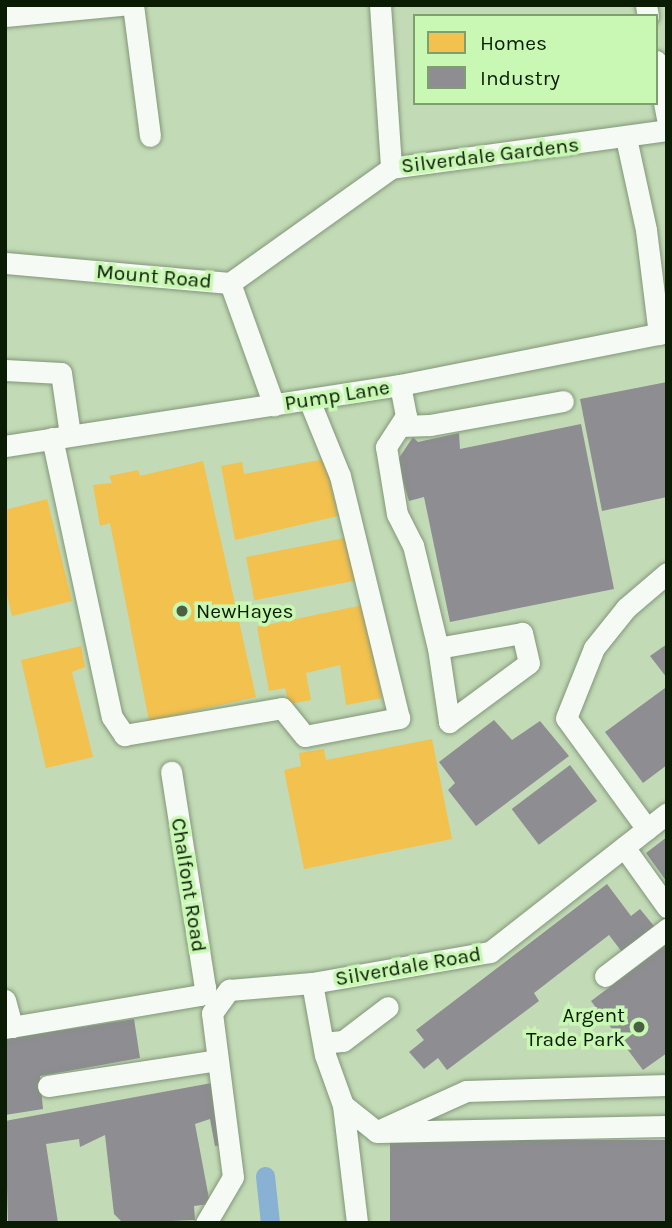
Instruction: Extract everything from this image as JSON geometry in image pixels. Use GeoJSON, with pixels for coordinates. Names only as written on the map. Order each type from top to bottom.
{"type":"FeatureCollection","features":[{"type":"Feature","properties":{"kind":"street"},"geometry":{"type":"LineString","coordinates":[[5,16],[122,5]]}},
{"type":"Feature","properties":{"kind":"street"},"geometry":{"type":"LineString","coordinates":[[133,5],[150,136]]}},
{"type":"Feature","properties":{"kind":"street","name":"Silverdale Gardens"},"geometry":{"type":"LineString","coordinates":[[380,5],[391,168],[626,138],[667,130]]}},
{"type":"Feature","properties":{"kind":"street"},"geometry":{"type":"LineString","coordinates":[[658,71],[667,118]]}},
{"type":"Feature","properties":{"kind":"street"},"geometry":{"type":"LineString","coordinates":[[626,138],[646,230],[663,333]]}},
{"type":"Feature","properties":{"kind":"street","name":"Mount Road"},"geometry":{"type":"LineString","coordinates":[[5,263],[230,283],[391,168]]}},
{"type":"Feature","properties":{"kind":"street"},"geometry":{"type":"LineString","coordinates":[[230,283],[274,405]]}},
{"type":"Feature","properties":{"kind":"street","name":"Pump Lane"},"geometry":{"type":"LineString","coordinates":[[5,446],[400,385],[663,333]]}},
{"type":"Feature","properties":{"kind":"street"},"geometry":{"type":"LineString","coordinates":[[5,370],[61,373],[61,437],[112,717],[124,736],[282,708],[305,736],[399,718],[340,476],[309,400]]}},
{"type":"Feature","properties":{"kind":"street"},"geometry":{"type":"LineString","coordinates":[[400,385],[406,416],[386,447],[397,514],[413,545],[438,648],[449,722],[528,663],[522,633],[438,648]]}},
{"type":"Feature","properties":{"kind":"street"},"geometry":{"type":"LineString","coordinates":[[400,426],[430,425],[563,401]]}},
{"type":"Feature","properties":{"kind":"street"},"geometry":{"type":"LineString","coordinates":[[647,829],[566,718],[594,648],[626,608],[667,573]]}},
{"type":"Feature","properties":{"kind":"street","name":"Chalfont Road"},"geometry":{"type":"LineString","coordinates":[[9,1028],[200,995],[205,988],[171,772]]}},
{"type":"Feature","properties":{"kind":"street","name":"Silverdale Road"},"geometry":{"type":"LineString","coordinates":[[218,1060],[212,1013],[229,990],[312,983],[490,952],[667,813]]}},
{"type":"Feature","properties":{"kind":"street"},"geometry":{"type":"LineString","coordinates":[[624,847],[667,907]]}},
{"type":"Feature","properties":{"kind":"street"},"geometry":{"type":"LineString","coordinates":[[605,976],[667,929]]}},
{"type":"Feature","properties":{"kind":"street"},"geometry":{"type":"LineString","coordinates":[[312,983],[323,1043],[343,1105],[357,1223]]}},
{"type":"Feature","properties":{"kind":"street"},"geometry":{"type":"LineString","coordinates":[[5,1000],[9,1028]]}},
{"type":"Feature","properties":{"kind":"street"},"geometry":{"type":"LineString","coordinates":[[323,1043],[343,1041],[388,1007]]}},
{"type":"Feature","properties":{"kind":"street"},"geometry":{"type":"LineString","coordinates":[[48,1086],[218,1060],[233,1178],[206,1223]]}},
{"type":"Feature","properties":{"kind":"street"},"geometry":{"type":"LineString","coordinates":[[377,1132],[466,1091],[667,1084]]}},
{"type":"Feature","properties":{"kind":"street"},"geometry":{"type":"LineString","coordinates":[[343,1105],[377,1132],[667,1126]]}},
{"type":"Feature","properties":{"kind":"building: Homes"},"geometry":{"type":"Polygon","coordinates":[[[325,459],[338,516],[235,540],[221,466],[242,462],[244,474],[325,459]]]}},
{"type":"Feature","properties":{"kind":"building: Homes","name":"NewHayes"},"geometry":{"type":"Polygon","coordinates":[[[203,461],[256,697],[149,721],[110,523],[100,526],[93,485],[112,483],[109,476],[138,470],[140,476],[203,461]]]}},
{"type":"Feature","properties":{"kind":"building: Homes"},"geometry":{"type":"Polygon","coordinates":[[[47,499],[72,601],[12,616],[5,587],[5,510],[47,499]]]}},
{"type":"Feature","properties":{"kind":"building: Homes"},"geometry":{"type":"Polygon","coordinates":[[[349,537],[357,580],[254,600],[246,557],[349,537]]]}},
{"type":"Feature","properties":{"kind":"building: Homes"},"geometry":{"type":"Polygon","coordinates":[[[363,605],[382,698],[346,705],[340,665],[306,673],[311,700],[289,704],[285,688],[269,691],[257,627],[363,605]]]}},
{"type":"Feature","properties":{"kind":"building: Homes"},"geometry":{"type":"Polygon","coordinates":[[[81,646],[85,667],[72,672],[93,757],[46,768],[21,660],[81,646]]]}},
{"type":"Feature","properties":{"kind":"building: Homes"},"geometry":{"type":"Polygon","coordinates":[[[432,739],[452,839],[304,869],[284,770],[301,766],[299,753],[324,749],[326,760],[432,739]]]}},
{"type":"Feature","properties":{"kind":"building: Industry"},"geometry":{"type":"Polygon","coordinates":[[[667,382],[667,497],[602,511],[580,399],[667,382]]]}},
{"type":"Feature","properties":{"kind":"building: Industry"},"geometry":{"type":"Polygon","coordinates":[[[581,424],[614,589],[450,622],[424,497],[409,501],[397,461],[413,437],[418,442],[459,433],[460,449],[581,424]]]}},
{"type":"Feature","properties":{"kind":"building: Industry"},"geometry":{"type":"Polygon","coordinates":[[[667,644],[667,678],[650,656],[667,644]]]}},
{"type":"Feature","properties":{"kind":"building: Industry"},"geometry":{"type":"Polygon","coordinates":[[[665,688],[667,765],[643,783],[605,732],[665,688]]]}},
{"type":"Feature","properties":{"kind":"building: Industry"},"geometry":{"type":"Polygon","coordinates":[[[494,720],[512,740],[540,721],[569,756],[476,826],[448,790],[455,783],[439,762],[494,720]]]}},
{"type":"Feature","properties":{"kind":"building: Industry"},"geometry":{"type":"Polygon","coordinates":[[[570,765],[597,801],[539,845],[512,809],[570,765]]]}},
{"type":"Feature","properties":{"kind":"building: Industry"},"geometry":{"type":"Polygon","coordinates":[[[667,837],[667,882],[646,853],[667,837]]]}},
{"type":"Feature","properties":{"kind":"building: Industry"},"geometry":{"type":"Polygon","coordinates":[[[607,884],[631,916],[640,909],[654,926],[622,952],[609,935],[534,993],[539,1001],[447,1070],[438,1058],[424,1069],[409,1052],[424,1040],[416,1030],[607,884]]]}},
{"type":"Feature","properties":{"kind":"building: Industry","name":"Argent Trade Park"},"geometry":{"type":"Polygon","coordinates":[[[667,944],[667,1053],[643,1070],[591,1001],[667,944]]]}},
{"type":"Feature","properties":{"kind":"building: Industry"},"geometry":{"type":"Polygon","coordinates":[[[134,1019],[140,1058],[40,1076],[43,1109],[5,1115],[5,1039],[134,1019]]]}},
{"type":"Feature","properties":{"kind":"building: Industry"},"geometry":{"type":"Polygon","coordinates":[[[217,1082],[226,1145],[215,1146],[210,1119],[195,1124],[210,1204],[194,1206],[195,1220],[123,1223],[114,1214],[105,1135],[80,1147],[79,1139],[46,1144],[58,1223],[8,1223],[5,1121],[217,1082]]]}},
{"type":"Feature","properties":{"kind":"building: Industry"},"geometry":{"type":"Polygon","coordinates":[[[390,1140],[667,1140],[667,1223],[390,1223],[390,1140]]]}},
{"type":"Feature","properties":{"kind":"waterway"},"geometry":{"type":"LineString","coordinates":[[265,1176],[270,1223]]}},
{"type":"Feature","properties":{"kind":"place","name":"NewHayes"},"geometry":{"type":"Point","coordinates":[182,611]}},
{"type":"Feature","properties":{"kind":"place","name":"Argent Trade Park"},"geometry":{"type":"Point","coordinates":[639,1027]}}]}
